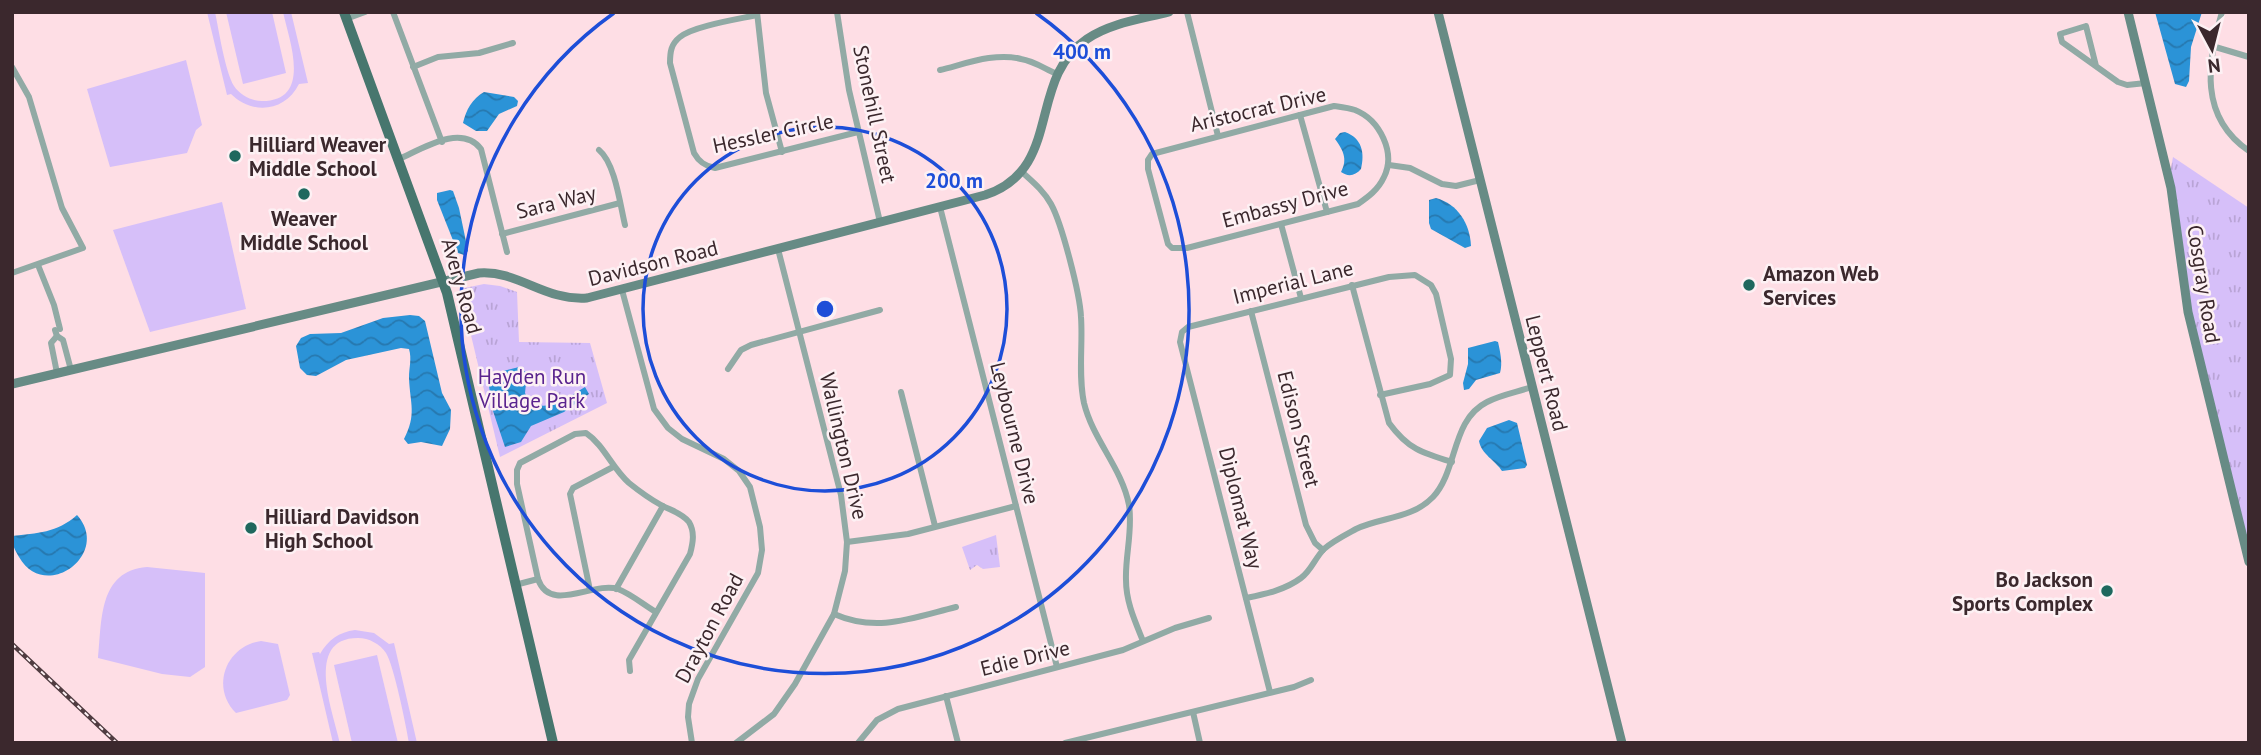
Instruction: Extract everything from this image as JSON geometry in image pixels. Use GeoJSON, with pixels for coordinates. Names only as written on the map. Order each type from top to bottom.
{"type":"FeatureCollection","features":[{"type":"Feature","properties":{"kind":"main road","name":"Davidson Road"},"geometry":{"type":"LineString","coordinates":[[12,384],[479,273],[494,273],[516,279],[553,295],[570,299],[587,298],[993,192],[1022,172],[1035,152],[1050,91],[1071,53],[1088,37],[1111,27],[1169,12]]}},
{"type":"Feature","properties":{"kind":"main road","name":"Leppert Road"},"geometry":{"type":"LineString","coordinates":[[1438,12],[1622,743]]}},
{"type":"Feature","properties":{"kind":"main road","name":"Cosgray Road"},"geometry":{"type":"LineString","coordinates":[[2128,12],[2171,188],[2188,312],[2249,562]]}},
{"type":"Feature","properties":{"kind":"main road","name":"Avery Road"},"geometry":{"type":"LineString","coordinates":[[345,16],[444,281],[553,743]]}},
{"type":"Feature","properties":{"kind":"street"},"geometry":{"type":"LineString","coordinates":[[345,16],[365,12]]}},
{"type":"Feature","properties":{"kind":"street"},"geometry":{"type":"LineString","coordinates":[[393,12],[442,142]]}},
{"type":"Feature","properties":{"kind":"street","name":"Stonehill Street"},"geometry":{"type":"LineString","coordinates":[[837,12],[849,90],[880,222]]}},
{"type":"Feature","properties":{"kind":"street"},"geometry":{"type":"LineString","coordinates":[[1187,12],[1218,136]]}},
{"type":"Feature","properties":{"kind":"street"},"geometry":{"type":"LineString","coordinates":[[2222,12],[2212,46],[2212,100],[2219,120],[2239,145],[2249,151]]}},
{"type":"Feature","properties":{"kind":"street"},"geometry":{"type":"LineString","coordinates":[[757,13],[766,93],[782,152]]}},
{"type":"Feature","properties":{"kind":"street","name":"Hessler Circle"},"geometry":{"type":"LineString","coordinates":[[757,13],[682,35],[671,50],[670,63],[694,153],[702,163],[715,168],[859,132]]}},
{"type":"Feature","properties":{"kind":"street"},"geometry":{"type":"LineString","coordinates":[[2096,66],[2086,26],[2060,34],[2062,41],[2096,66],[2127,85],[2146,83]]}},
{"type":"Feature","properties":{"kind":"street"},"geometry":{"type":"LineString","coordinates":[[413,67],[438,57],[479,53],[513,43]]}},
{"type":"Feature","properties":{"kind":"street"},"geometry":{"type":"LineString","coordinates":[[2212,46],[2249,57]]}},
{"type":"Feature","properties":{"kind":"street"},"geometry":{"type":"LineString","coordinates":[[940,70],[1009,57],[1029,61],[1057,74]]}},
{"type":"Feature","properties":{"kind":"street"},"geometry":{"type":"LineString","coordinates":[[12,67],[29,97],[62,208],[83,248],[12,273]]}},
{"type":"Feature","properties":{"kind":"street","name":"Aristocrat Drive"},"geometry":{"type":"LineString","coordinates":[[1172,248],[1165,237],[1147,169],[1148,160],[1158,150],[1334,106],[1354,109],[1369,117],[1380,130],[1389,165]]}},
{"type":"Feature","properties":{"kind":"street"},"geometry":{"type":"LineString","coordinates":[[1300,115],[1326,212]]}},
{"type":"Feature","properties":{"kind":"street"},"geometry":{"type":"LineString","coordinates":[[399,159],[454,137],[467,138],[481,149],[507,252]]}},
{"type":"Feature","properties":{"kind":"street"},"geometry":{"type":"LineString","coordinates":[[598,150],[609,164],[625,225]]}},
{"type":"Feature","properties":{"kind":"street"},"geometry":{"type":"LineString","coordinates":[[1389,165],[1410,168],[1442,184],[1456,186],[1480,180]]}},
{"type":"Feature","properties":{"kind":"street","name":"Embassy Drive"},"geometry":{"type":"LineString","coordinates":[[1172,248],[1187,248],[1358,204],[1373,193],[1384,178],[1389,165]]}},
{"type":"Feature","properties":{"kind":"street"},"geometry":{"type":"LineString","coordinates":[[1022,172],[1051,203],[1072,272],[1081,313],[1081,382],[1084,403],[1092,425],[1124,486],[1129,508],[1125,582],[1129,606],[1143,641]]}},
{"type":"Feature","properties":{"kind":"street","name":"Sara Way"},"geometry":{"type":"LineString","coordinates":[[502,234],[620,204]]}},
{"type":"Feature","properties":{"kind":"street","name":"Leybourne Drive"},"geometry":{"type":"LineString","coordinates":[[940,207],[1057,667]]}},
{"type":"Feature","properties":{"kind":"street"},"geometry":{"type":"LineString","coordinates":[[1281,224],[1301,298]]}},
{"type":"Feature","properties":{"kind":"street","name":"Wallington Drive"},"geometry":{"type":"LineString","coordinates":[[736,743],[774,714],[808,661],[834,614],[845,570],[847,541],[841,495],[778,249]]}},
{"type":"Feature","properties":{"kind":"street"},"geometry":{"type":"LineString","coordinates":[[38,265],[54,305],[57,332],[71,370]]}},
{"type":"Feature","properties":{"kind":"street","name":"Imperial Lane"},"geometry":{"type":"LineString","coordinates":[[1182,332],[1188,327],[1352,285],[1389,277],[1415,275],[1431,285],[1436,294],[1451,359],[1450,375],[1430,384],[1380,395]]}},
{"type":"Feature","properties":{"kind":"street"},"geometry":{"type":"LineString","coordinates":[[1352,285],[1389,423],[1400,438],[1414,449],[1452,461]]}},
{"type":"Feature","properties":{"kind":"street","name":"Drayton Road"},"geometry":{"type":"LineString","coordinates":[[622,290],[654,409],[668,428],[682,439],[724,459],[739,471],[750,487],[760,527],[762,550],[758,573],[698,679],[689,704],[692,743]]}},
{"type":"Feature","properties":{"kind":"street"},"geometry":{"type":"LineString","coordinates":[[728,369],[741,350],[880,310]]}},
{"type":"Feature","properties":{"kind":"street","name":"Edison Street"},"geometry":{"type":"LineString","coordinates":[[1251,311],[1306,525],[1315,543],[1323,550]]}},
{"type":"Feature","properties":{"kind":"street"},"geometry":{"type":"LineString","coordinates":[[57,332],[51,343],[57,373]]}},
{"type":"Feature","properties":{"kind":"street","name":"Diplomat Way"},"geometry":{"type":"LineString","coordinates":[[1182,332],[1180,342],[1270,692]]}},
{"type":"Feature","properties":{"kind":"street"},"geometry":{"type":"LineString","coordinates":[[1247,598],[1276,591],[1303,577],[1323,550],[1354,530],[1369,523],[1412,512],[1425,504],[1441,487],[1462,426],[1472,414],[1485,403],[1532,387]]}},
{"type":"Feature","properties":{"kind":"street"},"geometry":{"type":"LineString","coordinates":[[901,391],[935,526]]}},
{"type":"Feature","properties":{"kind":"street"},"geometry":{"type":"LineString","coordinates":[[630,671],[629,660],[690,554],[694,542],[689,523],[683,516],[629,483],[613,467],[594,438],[586,433],[575,434],[525,459],[518,466],[517,484],[538,579],[545,591],[562,596],[604,587],[616,589],[656,612]]}},
{"type":"Feature","properties":{"kind":"street"},"geometry":{"type":"LineString","coordinates":[[590,590],[570,494],[573,488],[613,467]]}},
{"type":"Feature","properties":{"kind":"street"},"geometry":{"type":"LineString","coordinates":[[616,589],[663,506]]}},
{"type":"Feature","properties":{"kind":"street"},"geometry":{"type":"LineString","coordinates":[[847,541],[885,538],[1016,506]]}},
{"type":"Feature","properties":{"kind":"street"},"geometry":{"type":"LineString","coordinates":[[516,584],[538,579]]}},
{"type":"Feature","properties":{"kind":"street"},"geometry":{"type":"LineString","coordinates":[[834,614],[858,623],[882,624],[956,607]]}},
{"type":"Feature","properties":{"kind":"street","name":"Edie Drive"},"geometry":{"type":"LineString","coordinates":[[858,743],[877,720],[910,705],[1123,650],[1175,628],[1209,618]]}},
{"type":"Feature","properties":{"kind":"street"},"geometry":{"type":"LineString","coordinates":[[1065,743],[1228,704],[1311,680]]}},
{"type":"Feature","properties":{"kind":"street"},"geometry":{"type":"LineString","coordinates":[[946,696],[958,743]]}},
{"type":"Feature","properties":{"kind":"street"},"geometry":{"type":"LineString","coordinates":[[1193,712],[1200,743]]}},
{"type":"Feature","properties":{"kind":"green space"},"geometry":{"type":"Polygon","coordinates":[[[207,12],[215,12],[225,61],[234,86],[246,97],[262,101],[278,98],[288,91],[293,80],[292,52],[283,12],[291,12],[308,83],[299,84],[285,100],[268,107],[249,105],[231,94],[227,95],[207,12]]]}},
{"type":"Feature","properties":{"kind":"green space"},"geometry":{"type":"Polygon","coordinates":[[[226,12],[272,12],[286,73],[243,84],[226,12]]]}},
{"type":"Feature","properties":{"kind":"green space"},"geometry":{"type":"Polygon","coordinates":[[[186,60],[202,125],[196,130],[187,153],[110,167],[87,89],[186,60]]]}},
{"type":"Feature","properties":{"kind":"green space"},"geometry":{"type":"Polygon","coordinates":[[[2173,157],[2249,208],[2249,562],[2188,312],[2169,179],[2173,157]]]}},
{"type":"Feature","properties":{"kind":"green space"},"geometry":{"type":"Polygon","coordinates":[[[222,202],[246,309],[150,332],[113,230],[222,202]]]}},
{"type":"Feature","properties":{"kind":"green space","name":"Hayden Run Village Park"},"geometry":{"type":"Polygon","coordinates":[[[484,284],[517,292],[519,342],[590,343],[607,403],[500,457],[460,289],[484,284]]]}},
{"type":"Feature","properties":{"kind":"green space"},"geometry":{"type":"Polygon","coordinates":[[[996,535],[1000,567],[983,569],[977,565],[970,570],[962,547],[996,535]]]}},
{"type":"Feature","properties":{"kind":"green space"},"geometry":{"type":"Polygon","coordinates":[[[147,567],[205,573],[205,667],[190,677],[162,674],[98,658],[102,614],[111,588],[119,578],[131,571],[147,567]]]}},
{"type":"Feature","properties":{"kind":"green space"},"geometry":{"type":"Polygon","coordinates":[[[355,630],[374,633],[389,644],[394,643],[417,743],[409,743],[396,682],[386,653],[374,642],[358,638],[341,641],[331,650],[327,664],[326,680],[340,743],[333,743],[312,653],[320,654],[334,638],[355,630]]]}},
{"type":"Feature","properties":{"kind":"green space"},"geometry":{"type":"Polygon","coordinates":[[[261,641],[278,644],[290,695],[287,700],[236,713],[228,703],[224,691],[226,669],[239,651],[249,644],[261,641]]]}},
{"type":"Feature","properties":{"kind":"green space"},"geometry":{"type":"Polygon","coordinates":[[[377,655],[398,743],[352,743],[334,665],[377,655]]]}},
{"type":"Feature","properties":{"kind":"water"},"geometry":{"type":"Polygon","coordinates":[[[2155,12],[2202,12],[2191,47],[2189,81],[2186,87],[2175,84],[2155,12]]]}},
{"type":"Feature","properties":{"kind":"water"},"geometry":{"type":"Polygon","coordinates":[[[484,92],[514,97],[518,101],[517,106],[499,114],[487,131],[476,131],[463,123],[470,105],[484,92]]]}},
{"type":"Feature","properties":{"kind":"water"},"geometry":{"type":"Polygon","coordinates":[[[1345,132],[1359,142],[1363,157],[1361,169],[1351,175],[1341,172],[1344,155],[1335,139],[1345,132]]]}},
{"type":"Feature","properties":{"kind":"water"},"geometry":{"type":"Polygon","coordinates":[[[453,191],[459,208],[468,251],[464,255],[458,253],[437,200],[437,193],[453,191]]]}},
{"type":"Feature","properties":{"kind":"water"},"geometry":{"type":"Polygon","coordinates":[[[1436,198],[1451,205],[1461,216],[1468,230],[1471,246],[1465,248],[1431,229],[1429,200],[1436,198]]]}},
{"type":"Feature","properties":{"kind":"water"},"geometry":{"type":"Polygon","coordinates":[[[419,316],[425,321],[442,393],[451,410],[450,429],[442,446],[421,442],[408,444],[404,439],[412,416],[409,349],[401,348],[346,360],[316,376],[307,375],[300,368],[296,346],[301,338],[310,334],[341,333],[383,318],[419,316]]]}},
{"type":"Feature","properties":{"kind":"water"},"geometry":{"type":"Polygon","coordinates":[[[1498,342],[1500,353],[1500,373],[1476,380],[1469,389],[1464,390],[1468,348],[1498,342]]]}},
{"type":"Feature","properties":{"kind":"water"},"geometry":{"type":"Polygon","coordinates":[[[519,367],[527,373],[525,393],[531,404],[547,406],[585,387],[589,394],[564,412],[531,426],[521,442],[505,447],[493,411],[488,380],[499,372],[519,367]]]}},
{"type":"Feature","properties":{"kind":"water"},"geometry":{"type":"Polygon","coordinates":[[[1509,420],[1517,423],[1527,465],[1525,468],[1502,471],[1483,450],[1479,441],[1487,428],[1509,420]]]}},
{"type":"Feature","properties":{"kind":"water"},"geometry":{"type":"Polygon","coordinates":[[[77,515],[86,530],[86,544],[81,558],[71,568],[58,574],[44,575],[30,570],[16,552],[12,536],[54,529],[77,515]]]}},
{"type":"Feature","properties":{"kind":"railway"},"geometry":{"type":"LineString","coordinates":[[12,644],[117,743]]}},
{"type":"Feature","properties":{"kind":"place","name":"Hilliard Weaver Middle School"},"geometry":{"type":"Point","coordinates":[235,156]}},
{"type":"Feature","properties":{"kind":"place","name":"Weaver Middle School"},"geometry":{"type":"Point","coordinates":[304,194]}},
{"type":"Feature","properties":{"kind":"place","name":"Amazon Web Services"},"geometry":{"type":"Point","coordinates":[1749,285]}},
{"type":"Feature","properties":{"kind":"place","name":"Hilliard Davidson High School"},"geometry":{"type":"Point","coordinates":[251,528]}},
{"type":"Feature","properties":{"kind":"place","name":"Bo Jackson Sports Complex"},"geometry":{"type":"Point","coordinates":[2107,591]}}]}
